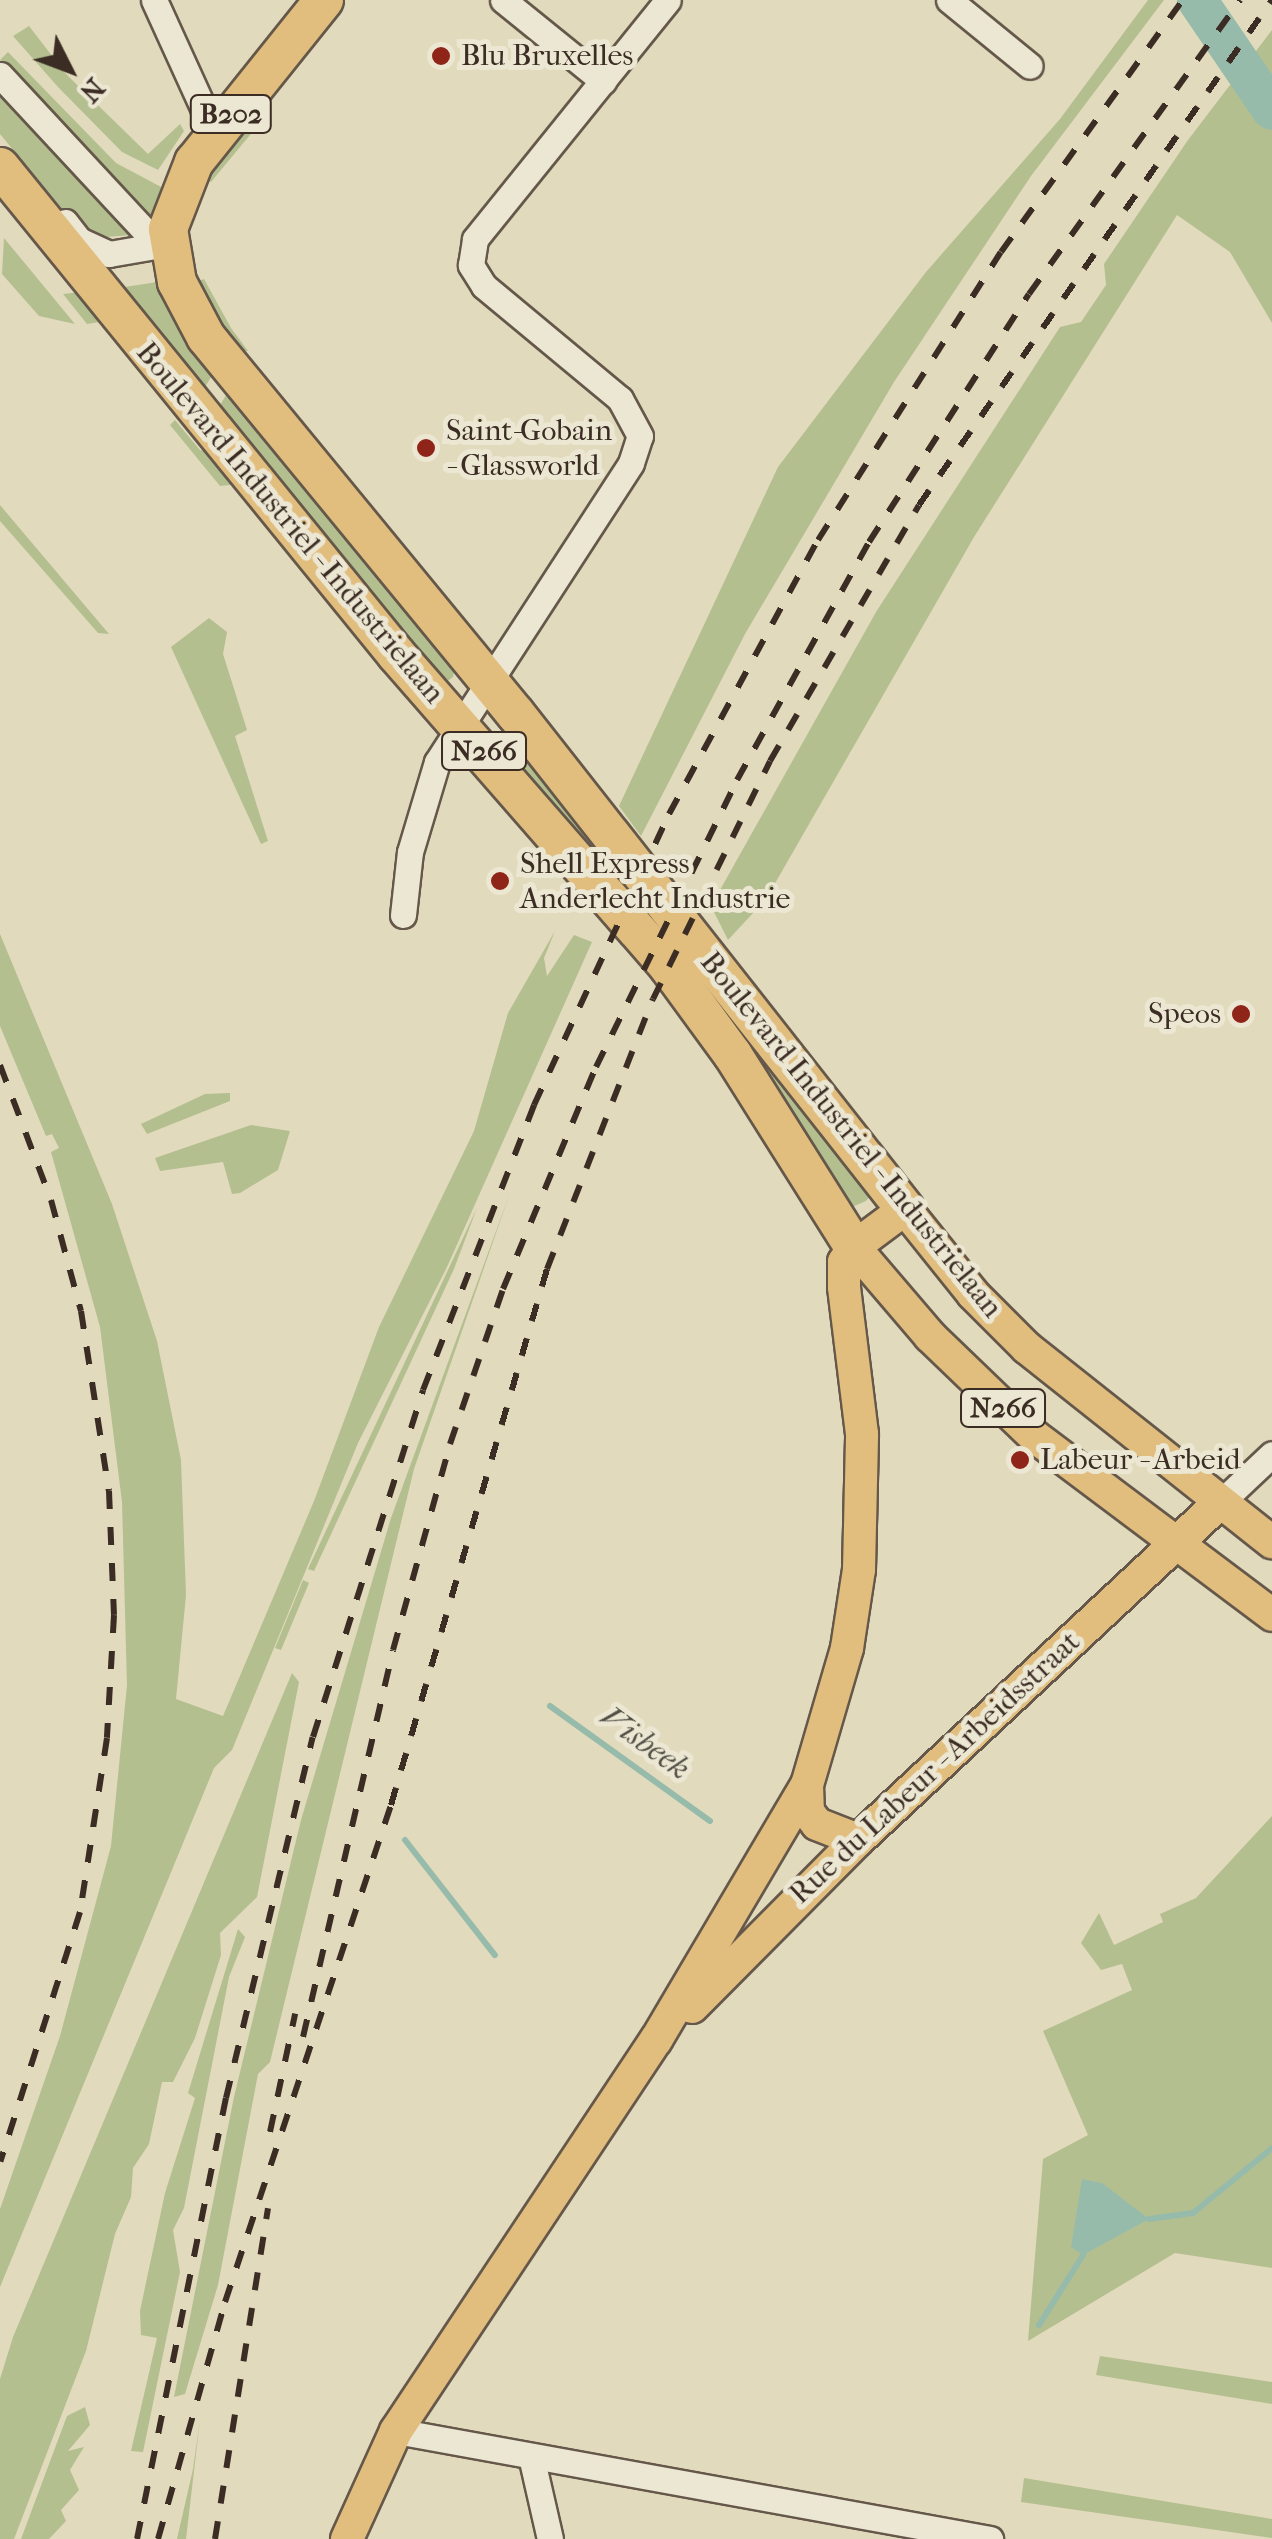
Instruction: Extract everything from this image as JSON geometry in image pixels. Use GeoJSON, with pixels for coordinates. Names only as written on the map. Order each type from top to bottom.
{"type":"FeatureCollection","features":[{"type":"Feature","properties":{"kind":"highway","name":"B202"},"geometry":{"type":"LineString","coordinates":[[167,244],[180,189],[215,134],[324,0]]}},
{"type":"Feature","properties":{"kind":"highway","name":"Boulevard Industriel - Industrielaan"},"geometry":{"type":"LineString","coordinates":[[0,166],[84,278],[668,966],[734,1054],[854,1247]]}},
{"type":"Feature","properties":{"kind":"highway","name":"Boulevard Industriel - Industrielaan"},"geometry":{"type":"LineString","coordinates":[[167,244],[177,282],[206,337],[490,682],[905,1209]]}},
{"type":"Feature","properties":{"kind":"main road"},"geometry":{"type":"LineString","coordinates":[[347,2539],[396,2431],[656,2040],[754,1883],[807,1785],[846,1648],[859,1570],[862,1434],[844,1262],[854,1247],[905,1209]]}},
{"type":"Feature","properties":{"kind":"main road","name":"Boulevard Industriel - Industrielaan"},"geometry":{"type":"LineString","coordinates":[[905,1209],[973,1294],[1027,1348],[1272,1542]]}},
{"type":"Feature","properties":{"kind":"main road","name":"Boulevard Industriel - Industrielaan"},"geometry":{"type":"LineString","coordinates":[[854,1247],[983,1390],[1175,1544],[1272,1615]]}},
{"type":"Feature","properties":{"kind":"main road","name":"Rue du Labeur - Arbeidsstraat"},"geometry":{"type":"LineString","coordinates":[[656,2040],[858,1840],[1220,1502]]}},
{"type":"Feature","properties":{"kind":"main road"},"geometry":{"type":"LineString","coordinates":[[807,1785],[808,1812],[817,1824],[858,1840]]}},
{"type":"Feature","properties":{"kind":"main road"},"geometry":{"type":"LineString","coordinates":[[754,1883],[791,1904]]}},
{"type":"Feature","properties":{"kind":"street"},"geometry":{"type":"LineString","coordinates":[[154,0],[215,134]]}},
{"type":"Feature","properties":{"kind":"street"},"geometry":{"type":"LineString","coordinates":[[503,0],[603,81]]}},
{"type":"Feature","properties":{"kind":"street"},"geometry":{"type":"LineString","coordinates":[[403,916],[410,852],[437,762],[637,450],[638,424],[620,398],[484,286],[471,265],[474,239],[668,0]]}},
{"type":"Feature","properties":{"kind":"street"},"geometry":{"type":"LineString","coordinates":[[949,0],[1030,66]]}},
{"type":"Feature","properties":{"kind":"street"},"geometry":{"type":"LineString","coordinates":[[0,74],[144,231],[167,244]]}},
{"type":"Feature","properties":{"kind":"street"},"geometry":{"type":"LineString","coordinates":[[0,156],[94,250],[109,254],[167,244]]}},
{"type":"Feature","properties":{"kind":"street"},"geometry":{"type":"LineString","coordinates":[[1220,1502],[1272,1454]]}},
{"type":"Feature","properties":{"kind":"street"},"geometry":{"type":"LineString","coordinates":[[396,2431],[990,2539]]}},
{"type":"Feature","properties":{"kind":"street"},"geometry":{"type":"LineString","coordinates":[[530,2456],[550,2539]]}},
{"type":"Feature","properties":{"kind":"shaded area"},"geometry":{"type":"Polygon","coordinates":[[[1148,0],[1164,0],[1031,176],[894,382],[745,634],[641,836],[619,806],[778,467],[926,272],[1060,119],[1148,0]]]}},
{"type":"Feature","properties":{"kind":"shaded area"},"geometry":{"type":"Polygon","coordinates":[[[29,26],[66,74],[148,154],[180,124],[184,131],[158,170],[122,152],[58,87],[13,36],[29,26]]]}},
{"type":"Feature","properties":{"kind":"shaded area"},"geometry":{"type":"Polygon","coordinates":[[[1272,30],[1272,323],[1230,252],[1177,215],[974,537],[766,899],[728,940],[711,906],[876,612],[1060,327],[1081,322],[1106,285],[1104,264],[1188,140],[1272,30]]]}},
{"type":"Feature","properties":{"kind":"shaded area"},"geometry":{"type":"Polygon","coordinates":[[[8,52],[116,163],[163,188],[154,217],[148,218],[0,60],[8,52]]]}},
{"type":"Feature","properties":{"kind":"shaded area"},"geometry":{"type":"Polygon","coordinates":[[[0,96],[68,155],[132,235],[93,238],[78,228],[0,134],[0,96]]]}},
{"type":"Feature","properties":{"kind":"shaded area"},"geometry":{"type":"Polygon","coordinates":[[[239,124],[259,124],[211,182],[197,178],[239,124]]]}},
{"type":"Feature","properties":{"kind":"shaded area"},"geometry":{"type":"Polygon","coordinates":[[[4,238],[75,324],[39,316],[2,274],[4,238]]]}},
{"type":"Feature","properties":{"kind":"shaded area"},"geometry":{"type":"Polygon","coordinates":[[[204,279],[248,351],[238,352],[192,283],[204,279]]]}},
{"type":"Feature","properties":{"kind":"shaded area"},"geometry":{"type":"Polygon","coordinates":[[[164,281],[216,369],[205,387],[194,388],[111,289],[164,281]]]}},
{"type":"Feature","properties":{"kind":"shaded area"},"geometry":{"type":"Polygon","coordinates":[[[81,292],[105,321],[87,324],[63,294],[81,292]]]}},
{"type":"Feature","properties":{"kind":"shaded area"},"geometry":{"type":"Polygon","coordinates":[[[226,395],[237,395],[456,663],[453,677],[445,683],[215,414],[226,395]]]}},
{"type":"Feature","properties":{"kind":"shaded area"},"geometry":{"type":"Polygon","coordinates":[[[175,420],[200,450],[214,453],[239,484],[220,486],[170,425],[175,420]]]}},
{"type":"Feature","properties":{"kind":"shaded area"},"geometry":{"type":"Polygon","coordinates":[[[0,505],[109,634],[98,633],[0,521],[0,505]]]}},
{"type":"Feature","properties":{"kind":"shaded area"},"geometry":{"type":"Polygon","coordinates":[[[209,618],[227,632],[223,654],[247,730],[235,736],[268,841],[261,844],[171,647],[209,618]]]}},
{"type":"Feature","properties":{"kind":"shaded area"},"geometry":{"type":"Polygon","coordinates":[[[497,734],[517,737],[872,1193],[866,1201],[852,1207],[844,1201],[495,741],[497,734]]]}},
{"type":"Feature","properties":{"kind":"shaded area"},"geometry":{"type":"Polygon","coordinates":[[[555,931],[544,958],[547,976],[574,935],[592,942],[447,1267],[358,1443],[232,1750],[214,1768],[0,2287],[0,2209],[60,2036],[111,1846],[127,1685],[122,1502],[100,1327],[51,1152],[59,1148],[52,1134],[46,1136],[0,1026],[0,934],[112,1204],[157,1341],[181,1460],[186,1595],[176,1699],[223,1716],[314,1501],[379,1327],[474,1131],[508,1013],[555,931]]]}},
{"type":"Feature","properties":{"kind":"shaded area"},"geometry":{"type":"Polygon","coordinates":[[[230,1093],[230,1101],[147,1134],[141,1124],[205,1094],[230,1093]]]}},
{"type":"Feature","properties":{"kind":"shaded area"},"geometry":{"type":"Polygon","coordinates":[[[251,1125],[290,1131],[278,1170],[240,1193],[232,1194],[223,1162],[160,1171],[155,1158],[251,1125]]]}},
{"type":"Feature","properties":{"kind":"shaded area"},"geometry":{"type":"Polygon","coordinates":[[[510,1193],[414,1469],[270,2062],[258,2074],[218,2285],[185,2394],[174,2397],[234,2097],[301,1820],[391,1518],[510,1193]]]}},
{"type":"Feature","properties":{"kind":"shaded area"},"geometry":{"type":"Polygon","coordinates":[[[477,1208],[454,1269],[314,1571],[308,1569],[477,1208]]]}},
{"type":"Feature","properties":{"kind":"shaded area"},"geometry":{"type":"Polygon","coordinates":[[[303,1580],[309,1583],[281,1650],[275,1648],[303,1580]]]}},
{"type":"Feature","properties":{"kind":"shaded area"},"geometry":{"type":"Polygon","coordinates":[[[292,1673],[299,1682],[257,1897],[220,1933],[221,1955],[195,2038],[173,2082],[162,2082],[149,2144],[133,2168],[131,2197],[115,2234],[86,2351],[14,2539],[0,2539],[0,2379],[13,2337],[292,1673]]]}},
{"type":"Feature","properties":{"kind":"shaded area"},"geometry":{"type":"Polygon","coordinates":[[[1272,1816],[1272,2268],[1175,2253],[1028,2341],[1043,2159],[1088,2135],[1043,2031],[1132,1990],[1122,1964],[1101,1970],[1081,1943],[1099,1913],[1114,1945],[1163,1922],[1160,1914],[1196,1898],[1272,1816]]]}},
{"type":"Feature","properties":{"kind":"shaded area"},"geometry":{"type":"Polygon","coordinates":[[[238,1929],[245,1937],[229,1977],[184,2208],[173,2230],[180,2272],[143,2452],[131,2451],[157,2338],[141,2335],[140,2311],[165,2193],[195,2098],[188,2093],[238,1929]]]}},
{"type":"Feature","properties":{"kind":"shaded area"},"geometry":{"type":"Polygon","coordinates":[[[1082,2179],[1102,2183],[1149,2219],[1083,2255],[1071,2247],[1082,2179]]]}},
{"type":"Feature","properties":{"kind":"shaded area"},"geometry":{"type":"Polygon","coordinates":[[[1100,2356],[1272,2382],[1272,2404],[1096,2375],[1100,2356]]]}},
{"type":"Feature","properties":{"kind":"shaded area"},"geometry":{"type":"Polygon","coordinates":[[[85,2407],[90,2425],[68,2451],[84,2447],[70,2470],[79,2490],[61,2510],[66,2521],[49,2539],[21,2539],[67,2416],[85,2407]]]}},
{"type":"Feature","properties":{"kind":"shaded area"},"geometry":{"type":"Polygon","coordinates":[[[200,2420],[186,2539],[177,2539],[193,2469],[200,2420]]]}},
{"type":"Feature","properties":{"kind":"shaded area"},"geometry":{"type":"Polygon","coordinates":[[[1024,2478],[1272,2519],[1272,2538],[1021,2502],[1024,2478]]]}},
{"type":"Feature","properties":{"kind":"waterway"},"geometry":{"type":"LineString","coordinates":[[1197,0],[1272,110]]}},
{"type":"Feature","properties":{"kind":"waterway","name":"Visbeek"},"geometry":{"type":"LineString","coordinates":[[550,1706],[710,1821]]}},
{"type":"Feature","properties":{"kind":"waterway","name":"Visbeek"},"geometry":{"type":"LineString","coordinates":[[405,1840],[495,1955]]}},
{"type":"Feature","properties":{"kind":"waterway"},"geometry":{"type":"LineString","coordinates":[[1149,2219],[1193,2213],[1272,2148]]}},
{"type":"Feature","properties":{"kind":"waterway"},"geometry":{"type":"LineString","coordinates":[[1039,2325],[1083,2255]]}},
{"type":"Feature","properties":{"kind":"railway"},"geometry":{"type":"LineString","coordinates":[[137,2539],[226,2098],[313,1737],[423,1390],[534,1105],[669,814],[818,540],[1001,252],[1183,0]]}},
{"type":"Feature","properties":{"kind":"railway"},"geometry":{"type":"LineString","coordinates":[[303,2037],[393,1650],[450,1444],[503,1289],[596,1067],[737,780],[869,542],[1029,294],[1240,0]]}},
{"type":"Feature","properties":{"kind":"railway"},"geometry":{"type":"LineString","coordinates":[[158,2539],[225,2302],[391,1805],[547,1269],[653,999],[770,761],[919,505],[1272,0]]}},
{"type":"Feature","properties":{"kind":"railway"},"geometry":{"type":"LineString","coordinates":[[0,1065],[51,1200],[81,1311],[109,1491],[114,1615],[107,1738],[80,1912],[0,2162]]}},
{"type":"Feature","properties":{"kind":"railway"},"geometry":{"type":"LineString","coordinates":[[270,2132],[295,2014]]}},
{"type":"Feature","properties":{"kind":"railway"},"geometry":{"type":"LineString","coordinates":[[215,2539],[268,2208]]}},
{"type":"Feature","properties":{"kind":"place","name":"Blu Bruxelles"},"geometry":{"type":"Point","coordinates":[441,56]}},
{"type":"Feature","properties":{"kind":"place","name":"Saint-Gobain - Glassworld"},"geometry":{"type":"Point","coordinates":[426,448]}},
{"type":"Feature","properties":{"kind":"place","name":"Shell Express Anderlecht Industrie"},"geometry":{"type":"Point","coordinates":[500,881]}},
{"type":"Feature","properties":{"kind":"place","name":"Speos"},"geometry":{"type":"Point","coordinates":[1241,1014]}},
{"type":"Feature","properties":{"kind":"place","name":"Labeur - Arbeid"},"geometry":{"type":"Point","coordinates":[1020,1460]}}]}
